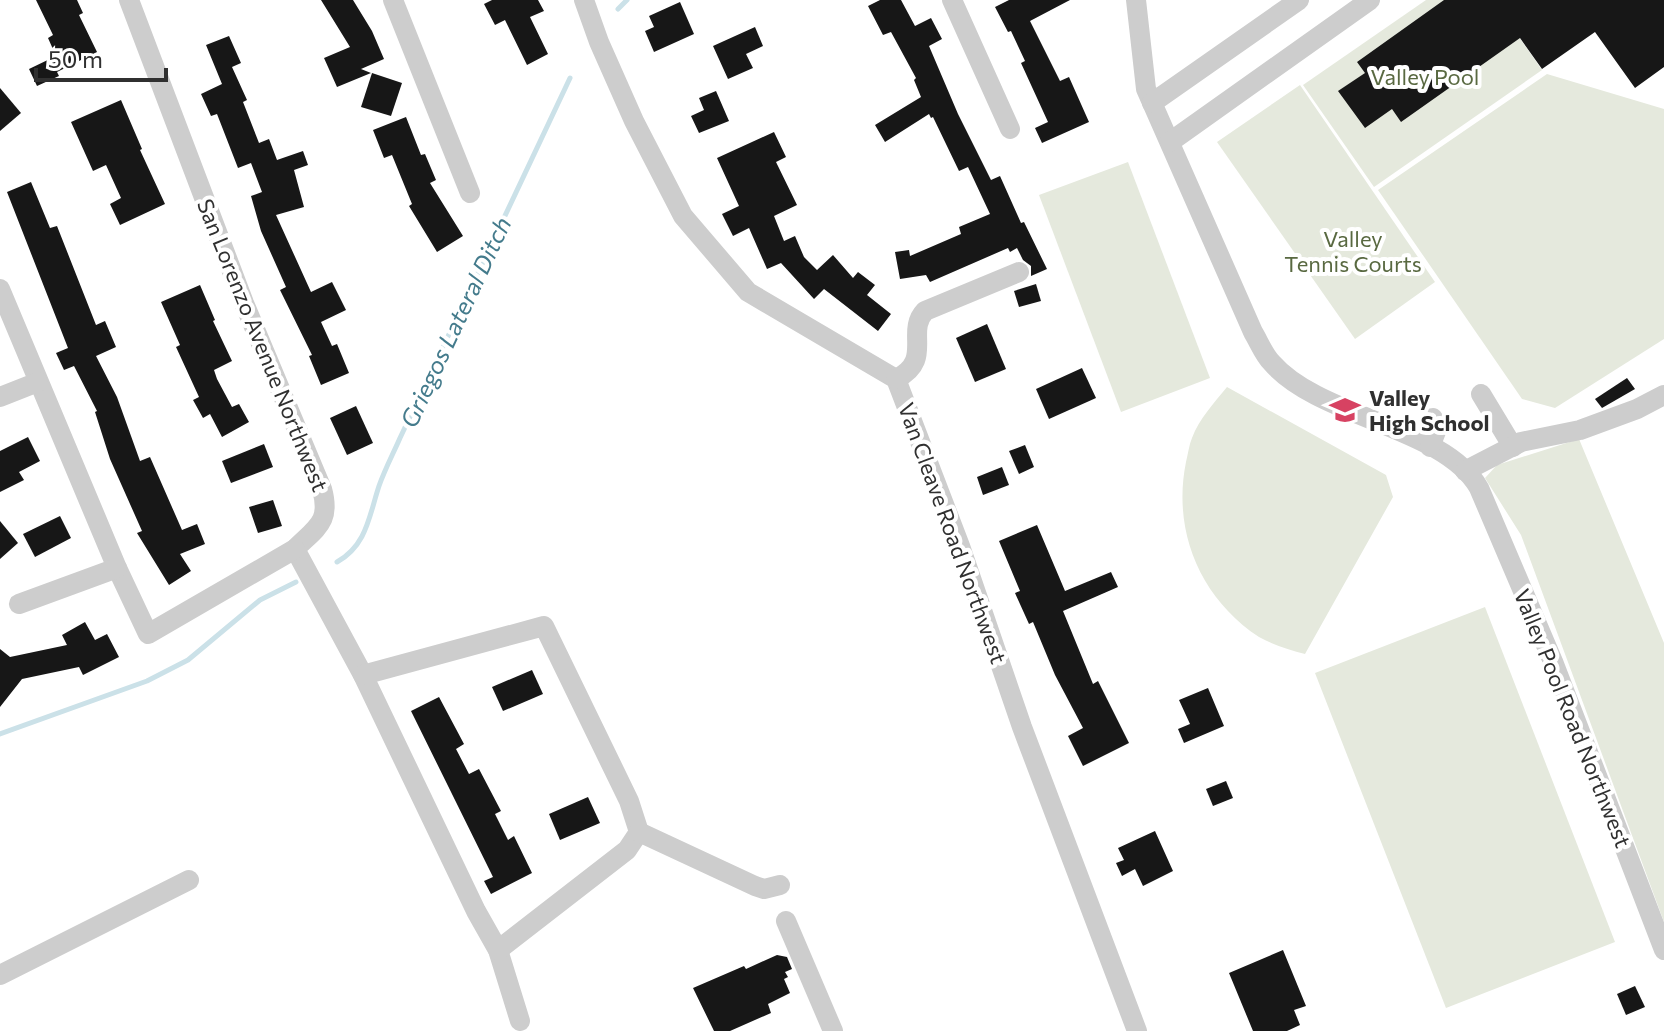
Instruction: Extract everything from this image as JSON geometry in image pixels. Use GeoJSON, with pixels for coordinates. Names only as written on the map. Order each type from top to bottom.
{"type":"FeatureCollection","features":[{"type":"Feature","properties":{"kind":"street","name":"San Lorenzo Avenue Northwest"},"geometry":{"type":"LineString","coordinates":[[129,0],[244,303],[322,489],[325,519],[295,549]]}},
{"type":"Feature","properties":{"kind":"street"},"geometry":{"type":"LineString","coordinates":[[393,0],[470,193]]}},
{"type":"Feature","properties":{"kind":"street","name":"Van Cleave Road Northwest"},"geometry":{"type":"LineString","coordinates":[[584,0],[634,121],[683,216],[748,292],[896,379],[1137,1031]]}},
{"type":"Feature","properties":{"kind":"street"},"geometry":{"type":"LineString","coordinates":[[952,0],[1010,129]]}},
{"type":"Feature","properties":{"kind":"street","name":"Valley Pool Road Northwest"},"geometry":{"type":"LineString","coordinates":[[1136,0],[1146,89],[1253,332],[1271,363],[1304,389],[1430,447],[1465,471],[1479,488],[1554,664],[1664,950]]}},
{"type":"Feature","properties":{"kind":"street"},"geometry":{"type":"LineString","coordinates":[[1152,103],[1299,0]]}},
{"type":"Feature","properties":{"kind":"street"},"geometry":{"type":"LineString","coordinates":[[1170,142],[1370,0]]}},
{"type":"Feature","properties":{"kind":"street"},"geometry":{"type":"LineString","coordinates":[[896,379],[913,368],[917,357],[919,318],[925,311],[1019,272]]}},
{"type":"Feature","properties":{"kind":"street"},"geometry":{"type":"LineString","coordinates":[[0,289],[117,568],[148,634],[295,549],[363,675],[476,911],[498,950],[520,1021]]}},
{"type":"Feature","properties":{"kind":"street"},"geometry":{"type":"LineString","coordinates":[[0,397],[38,382]]}},
{"type":"Feature","properties":{"kind":"street"},"geometry":{"type":"LineString","coordinates":[[1481,394],[1513,447]]}},
{"type":"Feature","properties":{"kind":"street"},"geometry":{"type":"LineString","coordinates":[[1465,471],[1521,442],[1580,430],[1637,409],[1664,395]]}},
{"type":"Feature","properties":{"kind":"street"},"geometry":{"type":"LineString","coordinates":[[1430,447],[1437,429],[1433,418]]}},
{"type":"Feature","properties":{"kind":"street"},"geometry":{"type":"LineString","coordinates":[[19,604],[117,568]]}},
{"type":"Feature","properties":{"kind":"street"},"geometry":{"type":"LineString","coordinates":[[363,675],[544,626],[629,801],[639,832],[755,886],[764,889],[780,885]]}},
{"type":"Feature","properties":{"kind":"street"},"geometry":{"type":"LineString","coordinates":[[498,950],[627,850],[639,832]]}},
{"type":"Feature","properties":{"kind":"street"},"geometry":{"type":"LineString","coordinates":[[0,975],[189,880]]}},
{"type":"Feature","properties":{"kind":"street"},"geometry":{"type":"LineString","coordinates":[[786,921],[833,1031]]}},
{"type":"Feature","properties":{"kind":"green space","name":"Valley Pool"},"geometry":{"type":"Polygon","coordinates":[[[1426,0],[1493,0],[1542,70],[1374,187],[1303,85],[1426,0]]]}},
{"type":"Feature","properties":{"kind":"green space"},"geometry":{"type":"Polygon","coordinates":[[[1547,74],[1664,109],[1664,339],[1555,408],[1522,399],[1378,190],[1547,74]]]}},
{"type":"Feature","properties":{"kind":"green space","name":"Valley Tennis Courts"},"geometry":{"type":"Polygon","coordinates":[[[1300,85],[1435,282],[1355,339],[1217,142],[1300,85]]]}},
{"type":"Feature","properties":{"kind":"green space"},"geometry":{"type":"Polygon","coordinates":[[[1128,162],[1210,378],[1121,412],[1039,195],[1128,162]]]}},
{"type":"Feature","properties":{"kind":"green space"},"geometry":{"type":"Polygon","coordinates":[[[1227,387],[1386,475],[1393,497],[1305,654],[1264,640],[1238,621],[1206,583],[1187,537],[1183,488],[1190,444],[1203,418],[1227,387]]]}},
{"type":"Feature","properties":{"kind":"green space"},"geometry":{"type":"Polygon","coordinates":[[[1579,439],[1664,643],[1664,922],[1521,535],[1485,478],[1497,465],[1579,439]]]}},
{"type":"Feature","properties":{"kind":"green space"},"geometry":{"type":"Polygon","coordinates":[[[1485,607],[1615,942],[1446,1008],[1315,673],[1485,607]]]}},
{"type":"Feature","properties":{"kind":"building"},"geometry":{"type":"Polygon","coordinates":[[[36,0],[77,0],[83,13],[79,15],[97,52],[37,86],[29,69],[56,56],[48,38],[53,35],[36,0]]]}},
{"type":"Feature","properties":{"kind":"building"},"geometry":{"type":"Polygon","coordinates":[[[321,0],[353,0],[372,31],[384,59],[361,69],[371,73],[337,87],[324,58],[350,47],[321,0]]]}},
{"type":"Feature","properties":{"kind":"building"},"geometry":{"type":"Polygon","coordinates":[[[492,0],[538,0],[544,11],[530,17],[548,54],[527,65],[505,20],[495,25],[484,4],[492,0]]]}},
{"type":"Feature","properties":{"kind":"building"},"geometry":{"type":"Polygon","coordinates":[[[880,0],[901,0],[915,26],[931,18],[942,39],[929,46],[958,114],[991,180],[1000,176],[1021,223],[1024,222],[1047,269],[1031,276],[1031,266],[1023,260],[1017,248],[1010,252],[1008,248],[930,282],[926,275],[900,279],[895,252],[909,250],[910,256],[961,234],[959,227],[990,214],[968,167],[959,171],[933,117],[929,114],[885,142],[875,125],[921,97],[914,80],[916,78],[891,32],[883,35],[868,6],[880,0]]]}},
{"type":"Feature","properties":{"kind":"building"},"geometry":{"type":"Polygon","coordinates":[[[1009,0],[1070,0],[1030,21],[1060,81],[1069,77],[1089,122],[1042,143],[1035,128],[1048,122],[1021,63],[1025,61],[995,7],[1009,0]]]}},
{"type":"Feature","properties":{"kind":"building"},"geometry":{"type":"Polygon","coordinates":[[[1444,0],[1664,0],[1664,67],[1635,88],[1595,32],[1542,69],[1520,38],[1401,122],[1392,109],[1365,128],[1338,91],[1365,73],[1357,62],[1444,0]]]}},
{"type":"Feature","properties":{"kind":"building"},"geometry":{"type":"Polygon","coordinates":[[[680,2],[694,34],[654,52],[645,31],[654,27],[649,16],[680,2]]]}},
{"type":"Feature","properties":{"kind":"building"},"geometry":{"type":"Polygon","coordinates":[[[755,27],[763,46],[746,54],[753,68],[728,79],[713,46],[755,27]]]}},
{"type":"Feature","properties":{"kind":"building"},"geometry":{"type":"Polygon","coordinates":[[[229,36],[241,63],[232,67],[247,100],[243,102],[259,143],[269,139],[277,160],[303,151],[308,165],[294,170],[304,207],[276,215],[311,292],[332,282],[346,310],[321,322],[332,346],[337,344],[349,373],[321,385],[309,356],[312,355],[280,290],[286,287],[261,231],[251,196],[262,192],[251,163],[238,168],[217,114],[211,116],[201,94],[222,84],[206,45],[229,36]]]}},
{"type":"Feature","properties":{"kind":"building"},"geometry":{"type":"Polygon","coordinates":[[[372,73],[402,83],[391,116],[361,107],[372,73]]]}},
{"type":"Feature","properties":{"kind":"building"},"geometry":{"type":"Polygon","coordinates":[[[0,88],[21,113],[0,131],[0,88]]]}},
{"type":"Feature","properties":{"kind":"building"},"geometry":{"type":"Polygon","coordinates":[[[716,91],[729,121],[699,133],[691,116],[704,110],[699,98],[716,91]]]}},
{"type":"Feature","properties":{"kind":"building"},"geometry":{"type":"Polygon","coordinates":[[[121,100],[165,204],[120,225],[110,204],[121,198],[106,165],[93,171],[71,122],[121,100]]]}},
{"type":"Feature","properties":{"kind":"building"},"geometry":{"type":"Polygon","coordinates":[[[406,117],[421,155],[425,154],[436,180],[430,183],[463,236],[437,252],[409,206],[412,204],[392,155],[384,158],[373,130],[406,117]]]}},
{"type":"Feature","properties":{"kind":"building"},"geometry":{"type":"Polygon","coordinates":[[[774,132],[786,157],[776,162],[797,205],[774,216],[784,241],[795,236],[804,257],[817,270],[833,255],[853,278],[858,272],[875,285],[867,295],[891,314],[878,331],[824,289],[814,299],[781,263],[767,269],[749,228],[733,236],[722,214],[739,206],[717,158],[774,132]]]}},
{"type":"Feature","properties":{"kind":"building"},"geometry":{"type":"Polygon","coordinates":[[[31,182],[50,228],[57,226],[96,325],[105,321],[116,347],[96,356],[117,397],[140,461],[150,457],[182,530],[197,524],[205,544],[180,554],[191,571],[169,585],[137,533],[142,531],[110,459],[97,411],[74,366],[64,370],[56,353],[68,348],[7,192],[31,182]]]}},
{"type":"Feature","properties":{"kind":"building"},"geometry":{"type":"Polygon","coordinates":[[[1036,284],[1041,301],[1019,307],[1014,291],[1036,284]]]}},
{"type":"Feature","properties":{"kind":"building"},"geometry":{"type":"Polygon","coordinates":[[[200,285],[232,361],[214,370],[217,379],[232,407],[239,404],[249,422],[222,437],[210,414],[203,418],[193,400],[199,397],[176,347],[180,345],[161,302],[200,285]]]}},
{"type":"Feature","properties":{"kind":"building"},"geometry":{"type":"Polygon","coordinates":[[[987,324],[1006,369],[975,382],[956,338],[987,324]]]}},
{"type":"Feature","properties":{"kind":"building"},"geometry":{"type":"Polygon","coordinates":[[[1082,368],[1096,398],[1049,419],[1036,389],[1082,368]]]}},
{"type":"Feature","properties":{"kind":"building"},"geometry":{"type":"Polygon","coordinates":[[[1627,378],[1635,389],[1602,408],[1595,399],[1627,378]]]}},
{"type":"Feature","properties":{"kind":"building"},"geometry":{"type":"Polygon","coordinates":[[[356,406],[373,443],[347,455],[330,418],[356,406]]]}},
{"type":"Feature","properties":{"kind":"building"},"geometry":{"type":"Polygon","coordinates":[[[28,437],[40,461],[19,472],[24,480],[0,492],[0,451],[28,437]]]}},
{"type":"Feature","properties":{"kind":"building"},"geometry":{"type":"Polygon","coordinates":[[[264,444],[273,467],[231,483],[222,461],[264,444]]]}},
{"type":"Feature","properties":{"kind":"building"},"geometry":{"type":"Polygon","coordinates":[[[1025,445],[1034,467],[1019,474],[1009,451],[1025,445]]]}},
{"type":"Feature","properties":{"kind":"building"},"geometry":{"type":"Polygon","coordinates":[[[1002,467],[1009,485],[983,495],[977,477],[1002,467]]]}},
{"type":"Feature","properties":{"kind":"building"},"geometry":{"type":"Polygon","coordinates":[[[273,500],[282,526],[258,533],[249,507],[273,500]]]}},
{"type":"Feature","properties":{"kind":"building"},"geometry":{"type":"Polygon","coordinates":[[[60,516],[71,538],[35,557],[23,534],[60,516]]]}},
{"type":"Feature","properties":{"kind":"building"},"geometry":{"type":"Polygon","coordinates":[[[0,521],[18,543],[0,559],[0,521]]]}},
{"type":"Feature","properties":{"kind":"building"},"geometry":{"type":"Polygon","coordinates":[[[1037,525],[1065,591],[1111,572],[1118,587],[1063,611],[1093,684],[1098,681],[1129,743],[1083,766],[1068,736],[1083,728],[1055,675],[1033,622],[1029,624],[1015,593],[1020,591],[999,541],[1037,525]]]}},
{"type":"Feature","properties":{"kind":"building"},"geometry":{"type":"Polygon","coordinates":[[[85,622],[95,640],[107,634],[119,657],[83,675],[79,667],[22,679],[0,707],[0,649],[10,657],[67,645],[62,635],[85,622]]]}},
{"type":"Feature","properties":{"kind":"building"},"geometry":{"type":"Polygon","coordinates":[[[532,670],[543,694],[503,711],[492,687],[532,670]]]}},
{"type":"Feature","properties":{"kind":"building"},"geometry":{"type":"Polygon","coordinates":[[[1208,688],[1224,726],[1184,743],[1178,729],[1190,724],[1179,700],[1208,688]]]}},
{"type":"Feature","properties":{"kind":"building"},"geometry":{"type":"Polygon","coordinates":[[[439,697],[464,744],[456,749],[469,774],[479,769],[501,811],[495,814],[508,840],[514,836],[532,873],[491,894],[484,881],[493,877],[411,711],[439,697]]]}},
{"type":"Feature","properties":{"kind":"building"},"geometry":{"type":"Polygon","coordinates":[[[1226,781],[1233,798],[1213,806],[1206,789],[1226,781]]]}},
{"type":"Feature","properties":{"kind":"building"},"geometry":{"type":"Polygon","coordinates":[[[588,797],[600,823],[560,840],[549,814],[588,797]]]}},
{"type":"Feature","properties":{"kind":"building"},"geometry":{"type":"Polygon","coordinates":[[[1155,831],[1173,871],[1143,886],[1135,869],[1122,876],[1116,863],[1124,860],[1118,848],[1155,831]]]}},
{"type":"Feature","properties":{"kind":"building"},"geometry":{"type":"Polygon","coordinates":[[[1283,950],[1306,1006],[1294,1010],[1300,1025],[1287,1031],[1253,1031],[1229,973],[1283,950]]]}},
{"type":"Feature","properties":{"kind":"building"},"geometry":{"type":"Polygon","coordinates":[[[777,955],[787,957],[792,969],[785,972],[788,977],[784,979],[790,993],[768,1004],[771,1013],[730,1031],[714,1031],[693,988],[777,955]]]}},
{"type":"Feature","properties":{"kind":"building"},"geometry":{"type":"Polygon","coordinates":[[[1635,986],[1645,1007],[1626,1015],[1617,994],[1635,986]]]}},
{"type":"Feature","properties":{"kind":"waterway","name":"Griegos Lateral Ditch"},"geometry":{"type":"LineString","coordinates":[[618,9],[627,0]]}},
{"type":"Feature","properties":{"kind":"waterway","name":"Griegos Lateral Ditch"},"geometry":{"type":"LineString","coordinates":[[337,562],[355,547],[366,529],[389,462],[570,78]]}},
{"type":"Feature","properties":{"kind":"waterway","name":"Griegos Lateral Ditch"},"geometry":{"type":"LineString","coordinates":[[0,734],[147,681],[188,660],[260,600],[296,582]]}},
{"type":"Feature","properties":{"kind":"place","name":"Valley High School"},"geometry":{"type":"Point","coordinates":[1345,410]}}]}
